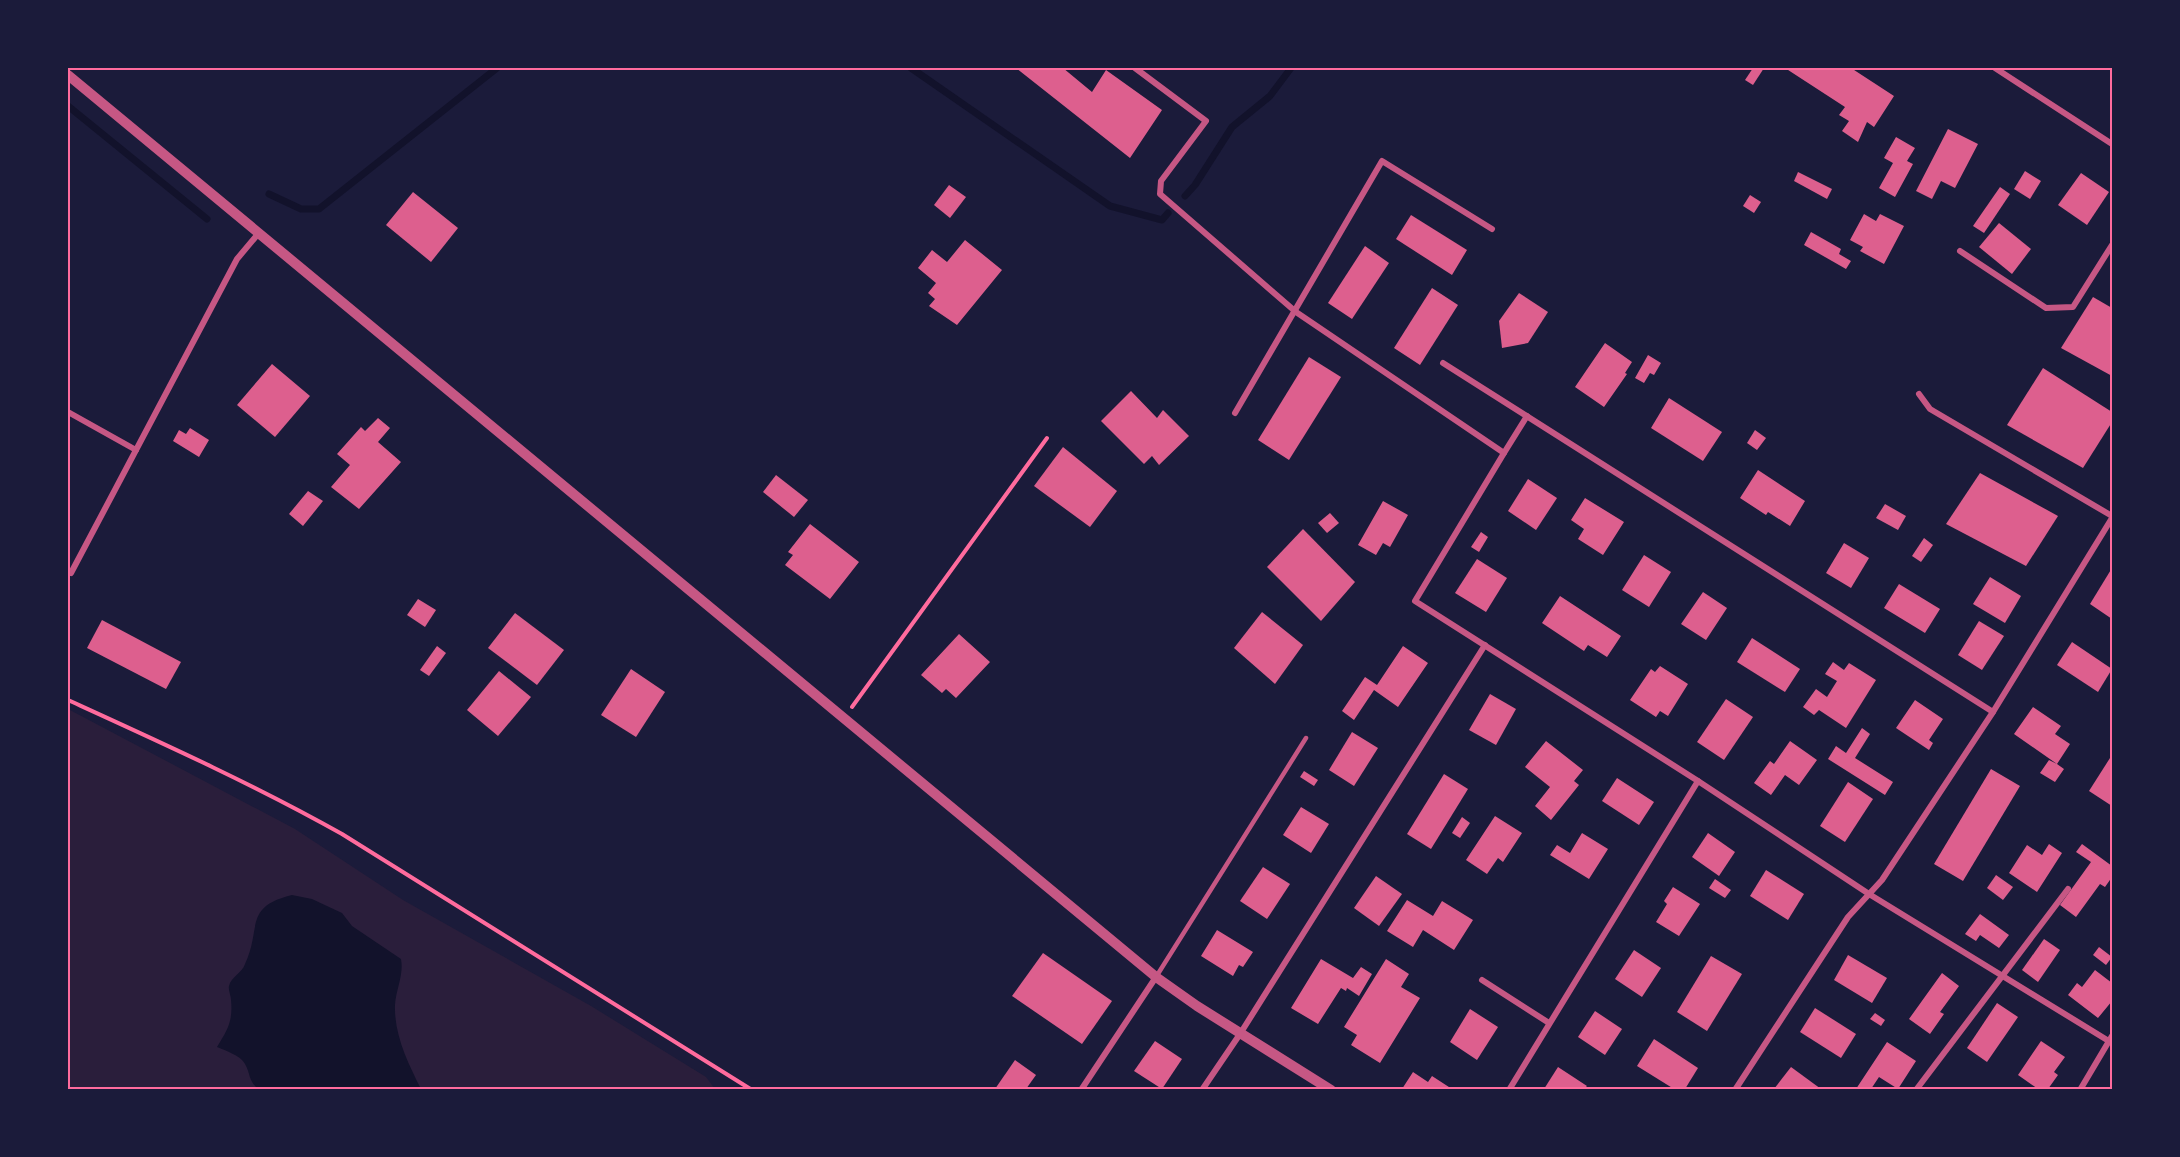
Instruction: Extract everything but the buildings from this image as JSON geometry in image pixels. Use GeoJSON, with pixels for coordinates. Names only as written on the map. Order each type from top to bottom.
{"type":"FeatureCollection","features":[{"type":"Feature","properties":{"kind":"street"},"geometry":{"type":"LineString","coordinates":[[1135,68],[1206,122],[1161,180],[1160,194],[1296,312],[1504,453]]}},
{"type":"Feature","properties":{"kind":"street"},"geometry":{"type":"LineString","coordinates":[[1995,68],[2112,144]]}},
{"type":"Feature","properties":{"kind":"street"},"geometry":{"type":"LineString","coordinates":[[68,75],[1156,977],[1240,1034],[1331,1089]]}},
{"type":"Feature","properties":{"kind":"street"},"geometry":{"type":"LineString","coordinates":[[1235,413],[1382,161],[1492,229]]}},
{"type":"Feature","properties":{"kind":"street"},"geometry":{"type":"LineString","coordinates":[[71,573],[237,259],[258,234]]}},
{"type":"Feature","properties":{"kind":"street"},"geometry":{"type":"LineString","coordinates":[[1960,251],[2046,308],[2073,307],[2112,245]]}},
{"type":"Feature","properties":{"kind":"street"},"geometry":{"type":"LineString","coordinates":[[1443,363],[1993,712]]}},
{"type":"Feature","properties":{"kind":"street"},"geometry":{"type":"LineString","coordinates":[[1735,1089],[1848,917],[1882,880],[1993,712],[2112,517],[1930,409],[1919,394]]}},
{"type":"Feature","properties":{"kind":"street"},"geometry":{"type":"LineString","coordinates":[[68,412],[136,450]]}},
{"type":"Feature","properties":{"kind":"street"},"geometry":{"type":"LineString","coordinates":[[1527,416],[1416,601],[1698,781],[1869,894],[2111,1040],[2080,1089]]}},
{"type":"Feature","properties":{"kind":"street"},"geometry":{"type":"LineString","coordinates":[[1202,1089],[1240,1034],[1485,645]]}},
{"type":"Feature","properties":{"kind":"street"},"geometry":{"type":"LineString","coordinates":[[1509,1089],[1698,781]]}},
{"type":"Feature","properties":{"kind":"street"},"geometry":{"type":"LineString","coordinates":[[1916,1089],[2068,889]]}},
{"type":"Feature","properties":{"kind":"street"},"geometry":{"type":"LineString","coordinates":[[1081,1089],[1156,977]]}},
{"type":"Feature","properties":{"kind":"street"},"geometry":{"type":"LineString","coordinates":[[1482,980],[1550,1023]]}},
{"type":"Feature","properties":{"kind":"lane"},"geometry":{"type":"LineString","coordinates":[[1156,977],[1306,738]]}},
{"type":"Feature","properties":{"kind":"path"},"geometry":{"type":"LineString","coordinates":[[843,718],[1047,438]]}},
{"type":"Feature","properties":{"kind":"path"},"geometry":{"type":"LineString","coordinates":[[68,700],[295,807],[752,1089]]}},
{"type":"Feature","properties":{"kind":"shaded area"},"geometry":{"type":"Polygon","coordinates":[[[68,709],[295,829],[403,900],[591,1006],[706,1077],[715,1089],[68,1089],[68,709]]]}},
{"type":"Feature","properties":{"kind":"shaded area"},"geometry":{"type":"Polygon","coordinates":[[[292,895],[312,899],[342,913],[352,926],[401,959],[395,1016],[399,1038],[421,1089],[258,1089],[243,1061],[217,1047],[227,1030],[230,1019],[229,986],[245,964],[260,913],[266,906],[292,895]]]}},
{"type":"Feature","properties":{"kind":"waterway"},"geometry":{"type":"LineString","coordinates":[[269,194],[301,209],[319,209],[497,68]]}},
{"type":"Feature","properties":{"kind":"waterway"},"geometry":{"type":"LineString","coordinates":[[911,68],[1110,206],[1162,220],[1168,213]]}},
{"type":"Feature","properties":{"kind":"waterway"},"geometry":{"type":"LineString","coordinates":[[1185,196],[1195,185],[1232,127],[1270,96],[1291,68]]}},
{"type":"Feature","properties":{"kind":"waterway"},"geometry":{"type":"LineString","coordinates":[[68,106],[207,219]]}}]}
